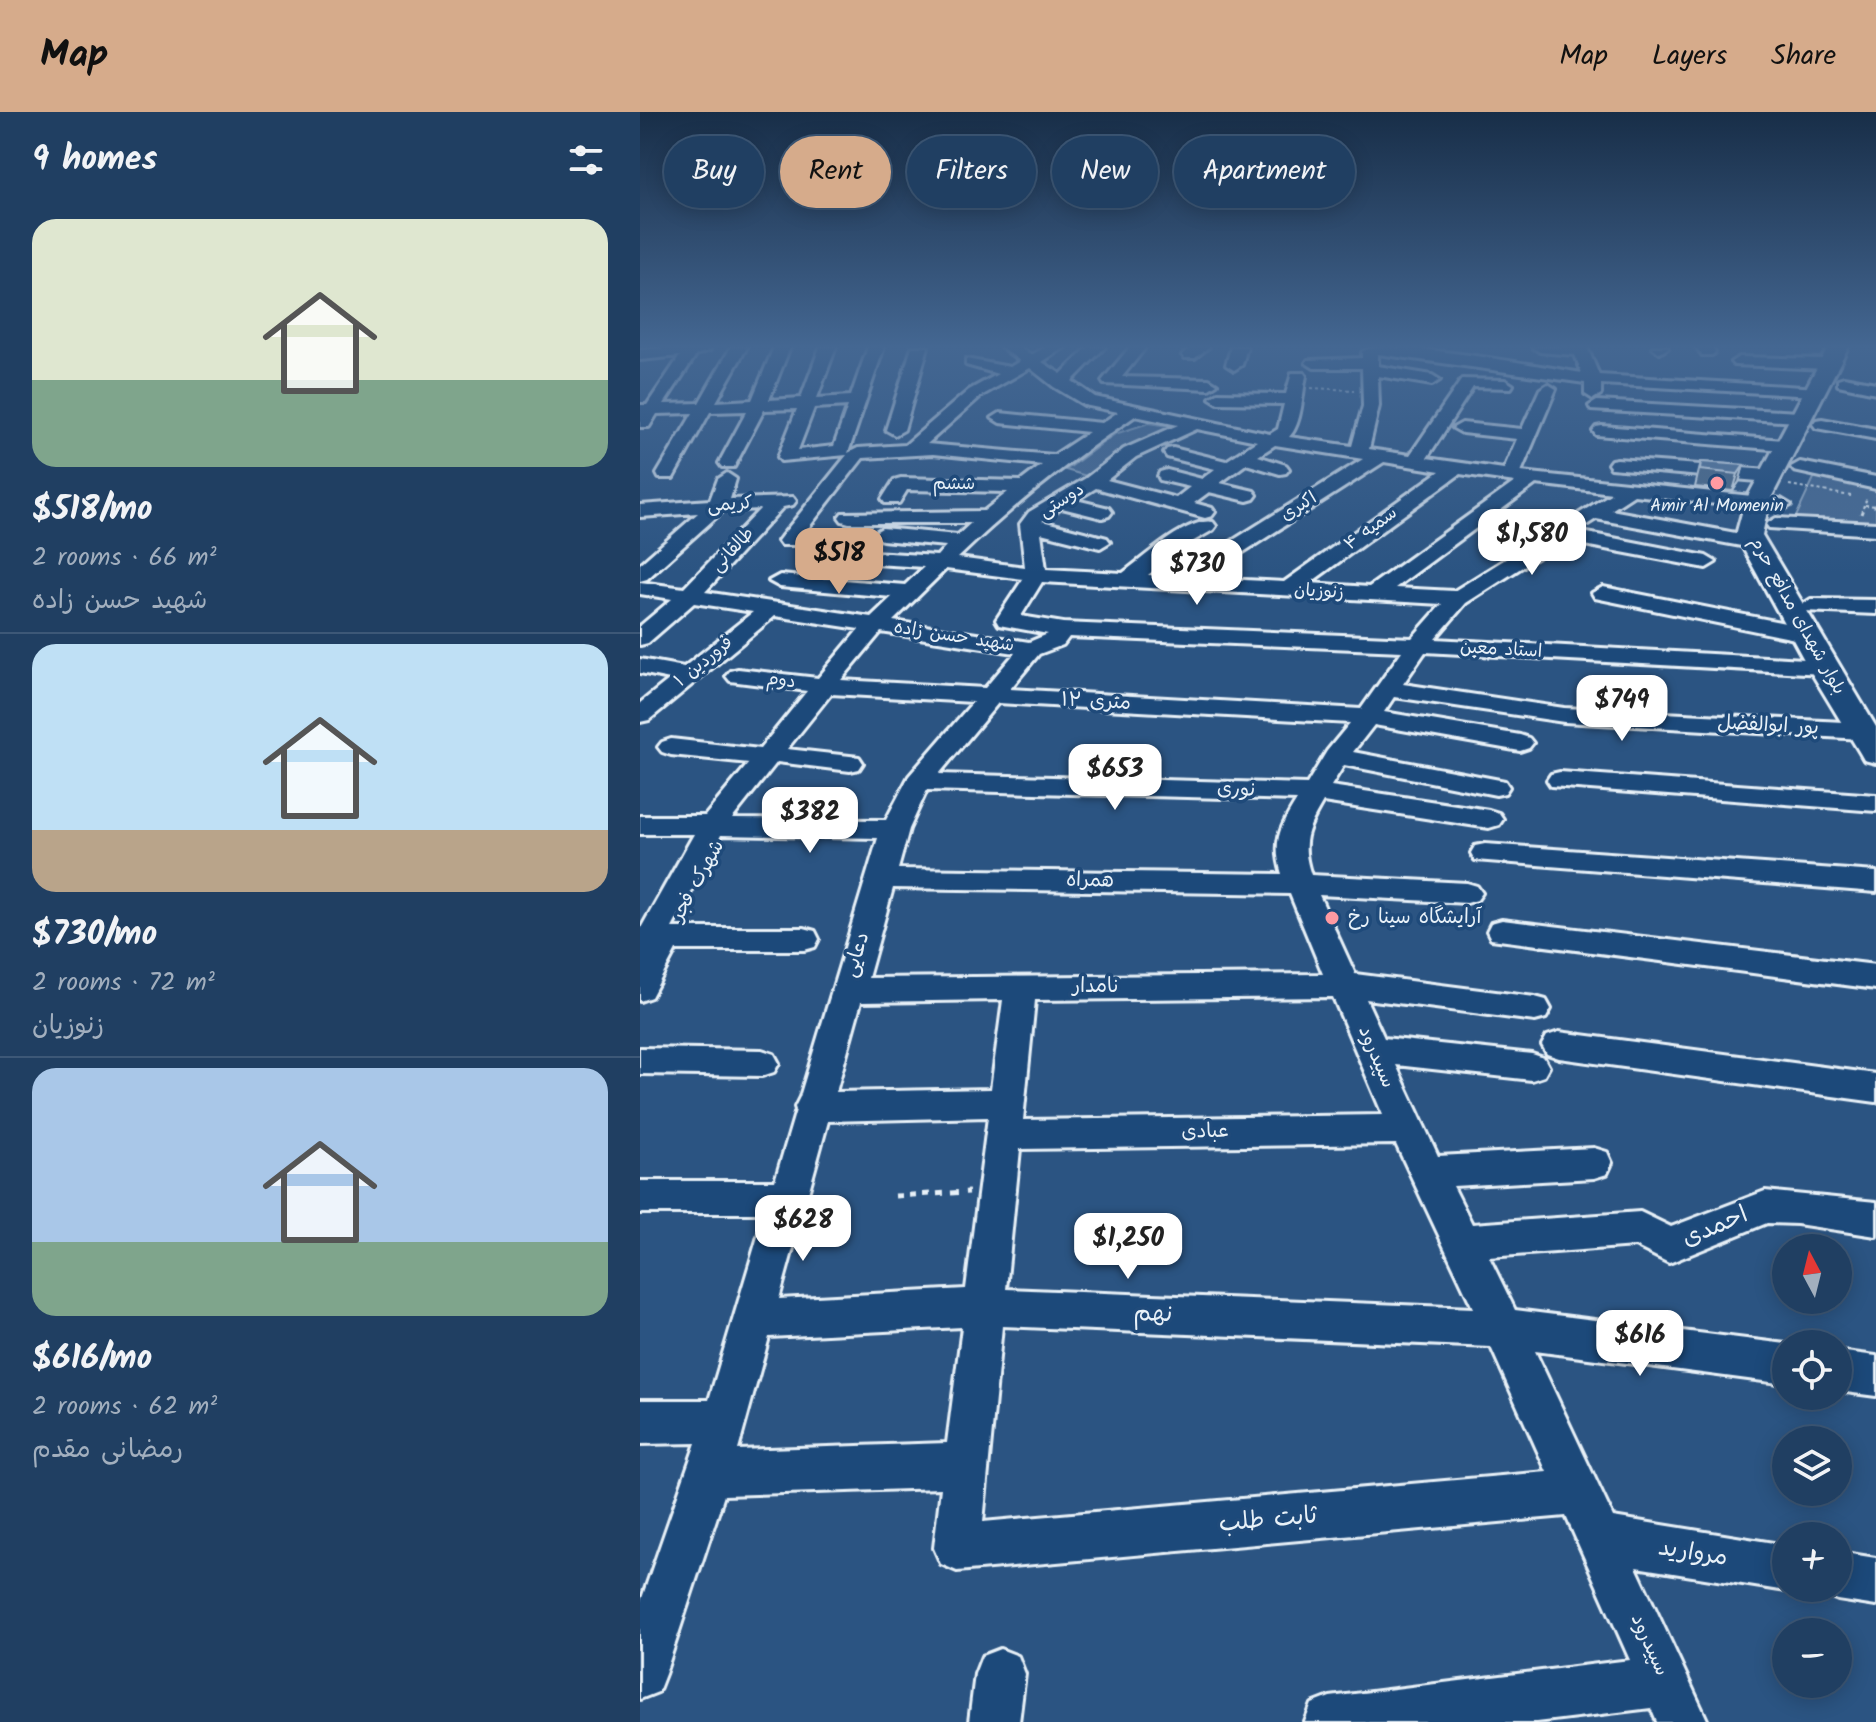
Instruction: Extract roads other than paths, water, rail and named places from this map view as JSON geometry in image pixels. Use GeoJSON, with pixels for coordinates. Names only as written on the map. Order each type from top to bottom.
{"type":"FeatureCollection","features":[{"type":"Feature","properties":{"kind":"main road","name":"بلوار شهدای مدافع حرم"},"geometry":{"type":"LineString","coordinates":[[1809,422],[1784,445],[1770,494],[1774,538],[1872,731]]}},
{"type":"Feature","properties":{"kind":"main road","name":"بلوار شهدای مدافع حرم"},"geometry":{"type":"LineString","coordinates":[[1809,422],[1749,535],[1823,667],[1872,731]]}},
{"type":"Feature","properties":{"kind":"street"},"geometry":{"type":"LineString","coordinates":[[671,509],[675,476],[700,422]]}},
{"type":"Feature","properties":{"kind":"street"},"geometry":{"type":"LineString","coordinates":[[640,575],[718,505],[727,471],[750,422]]}},
{"type":"Feature","properties":{"kind":"street"},"geometry":{"type":"LineString","coordinates":[[800,422],[787,457],[841,451],[851,422]]}},
{"type":"Feature","properties":{"kind":"street"},"geometry":{"type":"LineString","coordinates":[[895,430],[897,422]]}},
{"type":"Feature","properties":{"kind":"street"},"geometry":{"type":"LineString","coordinates":[[911,449],[942,422]]}},
{"type":"Feature","properties":{"kind":"street","name":"شهرک فجر"},"geometry":{"type":"LineString","coordinates":[[640,989],[649,945],[720,826],[831,686],[876,639],[878,625],[906,592],[995,512],[1058,461],[1113,422]]}},
{"type":"Feature","properties":{"kind":"street"},"geometry":{"type":"LineString","coordinates":[[1192,422],[1368,456],[1629,490],[1770,494],[1876,483]]}},
{"type":"Feature","properties":{"kind":"street"},"geometry":{"type":"LineString","coordinates":[[1179,505],[1237,462],[1275,440],[1286,431],[1288,422]]}},
{"type":"Feature","properties":{"kind":"street"},"geometry":{"type":"LineString","coordinates":[[1368,456],[1370,422]]}},
{"type":"Feature","properties":{"kind":"street"},"geometry":{"type":"LineString","coordinates":[[1414,463],[1441,422]]}},
{"type":"Feature","properties":{"kind":"street"},"geometry":{"type":"LineString","coordinates":[[1510,476],[1528,435],[1529,422]]}},
{"type":"Feature","properties":{"kind":"street"},"geometry":{"type":"LineString","coordinates":[[1602,422],[1609,448]]}},
{"type":"Feature","properties":{"kind":"street"},"geometry":{"type":"LineString","coordinates":[[1816,422],[1876,434]]}},
{"type":"Feature","properties":{"kind":"street","name":"دوستی"},"geometry":{"type":"LineString","coordinates":[[1036,575],[1033,520],[1093,482],[1130,453],[1196,423]]}},
{"type":"Feature","properties":{"kind":"street"},"geometry":{"type":"LineString","coordinates":[[1085,442],[997,426],[1104,428]]}},
{"type":"Feature","properties":{"kind":"street"},"geometry":{"type":"LineString","coordinates":[[1462,428],[1528,435]]}},
{"type":"Feature","properties":{"kind":"street"},"geometry":{"type":"LineString","coordinates":[[1609,448],[1784,445]]}},
{"type":"Feature","properties":{"kind":"street"},"geometry":{"type":"LineString","coordinates":[[1609,448],[1770,494],[1867,529]]}},
{"type":"Feature","properties":{"kind":"street"},"geometry":{"type":"LineString","coordinates":[[906,477],[933,449]]}},
{"type":"Feature","properties":{"kind":"street"},"geometry":{"type":"LineString","coordinates":[[788,541],[858,453],[933,449],[1058,461]]}},
{"type":"Feature","properties":{"kind":"street"},"geometry":{"type":"LineString","coordinates":[[1173,453],[1280,469]]}},
{"type":"Feature","properties":{"kind":"street","name":"اکبری"},"geometry":{"type":"LineString","coordinates":[[1180,583],[1368,456]]}},
{"type":"Feature","properties":{"kind":"street","name":"سمیه ۴"},"geometry":{"type":"LineString","coordinates":[[1287,590],[1455,469]]}},
{"type":"Feature","properties":{"kind":"street"},"geometry":{"type":"LineString","coordinates":[[1167,476],[1247,495]]}},
{"type":"Feature","properties":{"kind":"street"},"geometry":{"type":"LineString","coordinates":[[1373,594],[1531,479]]}},
{"type":"Feature","properties":{"kind":"street"},"geometry":{"type":"LineString","coordinates":[[1093,482],[1179,505],[1206,519],[1128,580]]}},
{"type":"Feature","properties":{"kind":"street","name":"ششم"},"geometry":{"type":"LineString","coordinates":[[892,499],[901,484],[1025,487]]}},
{"type":"Feature","properties":{"kind":"street","name":"سپیدرود"},"geometry":{"type":"LineString","coordinates":[[1629,490],[1458,598],[1418,645],[1336,756],[1293,829],[1290,843],[1300,884],[1407,1129],[1503,1328],[1674,1701]]}},
{"type":"Feature","properties":{"kind":"street","name":"کریمی"},"geometry":{"type":"LineString","coordinates":[[640,511],[820,499]]}},
{"type":"Feature","properties":{"kind":"street","name":"طالقانی"},"geometry":{"type":"LineString","coordinates":[[640,638],[688,597],[777,502]]}},
{"type":"Feature","properties":{"kind":"street"},"geometry":{"type":"LineString","coordinates":[[1060,502],[1102,512]]}},
{"type":"Feature","properties":{"kind":"street"},"geometry":{"type":"LineString","coordinates":[[964,542],[851,524],[995,512],[1033,520],[1109,544],[1082,578]]}},
{"type":"Feature","properties":{"kind":"street"},"geometry":{"type":"LineString","coordinates":[[1595,513],[1752,542]]}},
{"type":"Feature","properties":{"kind":"street"},"geometry":{"type":"LineString","coordinates":[[1559,534],[1706,562]]}},
{"type":"Feature","properties":{"kind":"street","name":"زنوزیان"},"geometry":{"type":"LineString","coordinates":[[825,555],[941,562],[1036,575],[1458,598]]}},
{"type":"Feature","properties":{"kind":"street"},"geometry":{"type":"LineString","coordinates":[[1036,575],[1007,620],[1063,630],[1418,645]]}},
{"type":"Feature","properties":{"kind":"street"},"geometry":{"type":"LineString","coordinates":[[780,581],[906,592]]}},
{"type":"Feature","properties":{"kind":"street","name":"شهید حسن زاده"},"geometry":{"type":"LineString","coordinates":[[640,588],[1031,649]]}},
{"type":"Feature","properties":{"kind":"street"},"geometry":{"type":"LineString","coordinates":[[1603,593],[1805,634]]}},
{"type":"Feature","properties":{"kind":"street"},"geometry":{"type":"LineString","coordinates":[[1811,606],[1876,607]]}},
{"type":"Feature","properties":{"kind":"street","name":"فروردین ۱"},"geometry":{"type":"LineString","coordinates":[[641,714],[769,610]]}},
{"type":"Feature","properties":{"kind":"street","name":"دعایی"},"geometry":{"type":"LineString","coordinates":[[640,1674],[709,1473],[812,1107],[895,829],[918,782],[990,696],[1031,649],[1055,640],[1063,630]]}},
{"type":"Feature","properties":{"kind":"street","name":"استاد معین"},"geometry":{"type":"LineString","coordinates":[[1418,645],[1823,667]]}},
{"type":"Feature","properties":{"kind":"street"},"geometry":{"type":"LineString","coordinates":[[640,666],[689,675]]}},
{"type":"Feature","properties":{"kind":"street","name":"دوم"},"geometry":{"type":"LineString","coordinates":[[738,676],[831,686]]}},
{"type":"Feature","properties":{"kind":"street","name":"۱۲ متری"},"geometry":{"type":"LineString","coordinates":[[831,686],[990,696],[1378,703]]}},
{"type":"Feature","properties":{"kind":"street"},"geometry":{"type":"LineString","coordinates":[[1378,703],[1520,743]]}},
{"type":"Feature","properties":{"kind":"street","name":"پور ابوالفضل"},"geometry":{"type":"LineString","coordinates":[[1378,703],[1872,731]]}},
{"type":"Feature","properties":{"kind":"street"},"geometry":{"type":"LineString","coordinates":[[671,747],[850,763]]}},
{"type":"Feature","properties":{"kind":"street"},"geometry":{"type":"LineString","coordinates":[[1336,756],[1496,787]]}},
{"type":"Feature","properties":{"kind":"street"},"geometry":{"type":"LineString","coordinates":[[1560,780],[1876,803]]}},
{"type":"Feature","properties":{"kind":"street","name":"نوری"},"geometry":{"type":"LineString","coordinates":[[918,782],[1314,792],[1489,819]]}},
{"type":"Feature","properties":{"kind":"street"},"geometry":{"type":"LineString","coordinates":[[640,825],[895,829]]}},
{"type":"Feature","properties":{"kind":"street"},"geometry":{"type":"LineString","coordinates":[[1485,853],[1876,882]]}},
{"type":"Feature","properties":{"kind":"street","name":"همراه"},"geometry":{"type":"LineString","coordinates":[[881,878],[1300,884],[1467,893]]}},
{"type":"Feature","properties":{"kind":"street"},"geometry":{"type":"LineString","coordinates":[[1502,931],[1876,977]]}},
{"type":"Feature","properties":{"kind":"street"},"geometry":{"type":"LineString","coordinates":[[649,945],[804,939]]}},
{"type":"Feature","properties":{"kind":"street","name":"نامدار"},"geometry":{"type":"LineString","coordinates":[[847,990],[1346,985],[1535,1009]]}},
{"type":"Feature","properties":{"kind":"street"},"geometry":{"type":"LineString","coordinates":[[709,1473],[964,1465],[1020,988]]}},
{"type":"Feature","properties":{"kind":"street"},"geometry":{"type":"LineString","coordinates":[[1559,1045],[1876,1088]]}},
{"type":"Feature","properties":{"kind":"street"},"geometry":{"type":"LineString","coordinates":[[1373,1050],[1532,1067]]}},
{"type":"Feature","properties":{"kind":"street"},"geometry":{"type":"LineString","coordinates":[[640,1061],[762,1063]]}},
{"type":"Feature","properties":{"kind":"street","name":"عبادی"},"geometry":{"type":"LineString","coordinates":[[812,1107],[1005,1119],[1407,1129]]}},
{"type":"Feature","properties":{"kind":"street"},"geometry":{"type":"LineString","coordinates":[[1428,1172],[1594,1163]]}},
{"type":"Feature","properties":{"kind":"street"},"geometry":{"type":"LineString","coordinates":[[640,1197],[789,1197]]}},
{"type":"Feature","properties":{"kind":"street","name":"احمدی"},"geometry":{"type":"LineString","coordinates":[[1462,1242],[1640,1229],[1669,1246],[1765,1207],[1797,1208],[1876,1219]]}},
{"type":"Feature","properties":{"kind":"street","name":"نهم"},"geometry":{"type":"LineString","coordinates":[[754,1319],[983,1307],[1503,1328],[1772,1362]]}},
{"type":"Feature","properties":{"kind":"street"},"geometry":{"type":"LineString","coordinates":[[1852,1373],[1876,1376]]}},
{"type":"Feature","properties":{"kind":"street"},"geometry":{"type":"LineString","coordinates":[[640,1422],[724,1421]]}},
{"type":"Feature","properties":{"kind":"street","name":"ثابت طلب"},"geometry":{"type":"LineString","coordinates":[[964,1465],[957,1548],[1579,1492]]}},
{"type":"Feature","properties":{"kind":"street","name":"مروارید"},"geometry":{"type":"LineString","coordinates":[[1601,1538],[1772,1566]]}},
{"type":"Feature","properties":{"kind":"street"},"geometry":{"type":"LineString","coordinates":[[1852,1578],[1876,1582]]}},
{"type":"Feature","properties":{"kind":"street"},"geometry":{"type":"LineString","coordinates":[[994,1722],[1000,1674]]}},
{"type":"Feature","properties":{"kind":"street"},"geometry":{"type":"LineString","coordinates":[[1330,1722],[1674,1701]]}},
{"type":"Feature","properties":{"kind":"place","name":"Amir Al Momenin"},"geometry":{"type":"Point","coordinates":[1717,483]}},
{"type":"Feature","properties":{"kind":"place","name":"آرایشگاه سینا رخ"},"geometry":{"type":"Point","coordinates":[1332,918]}}]}
